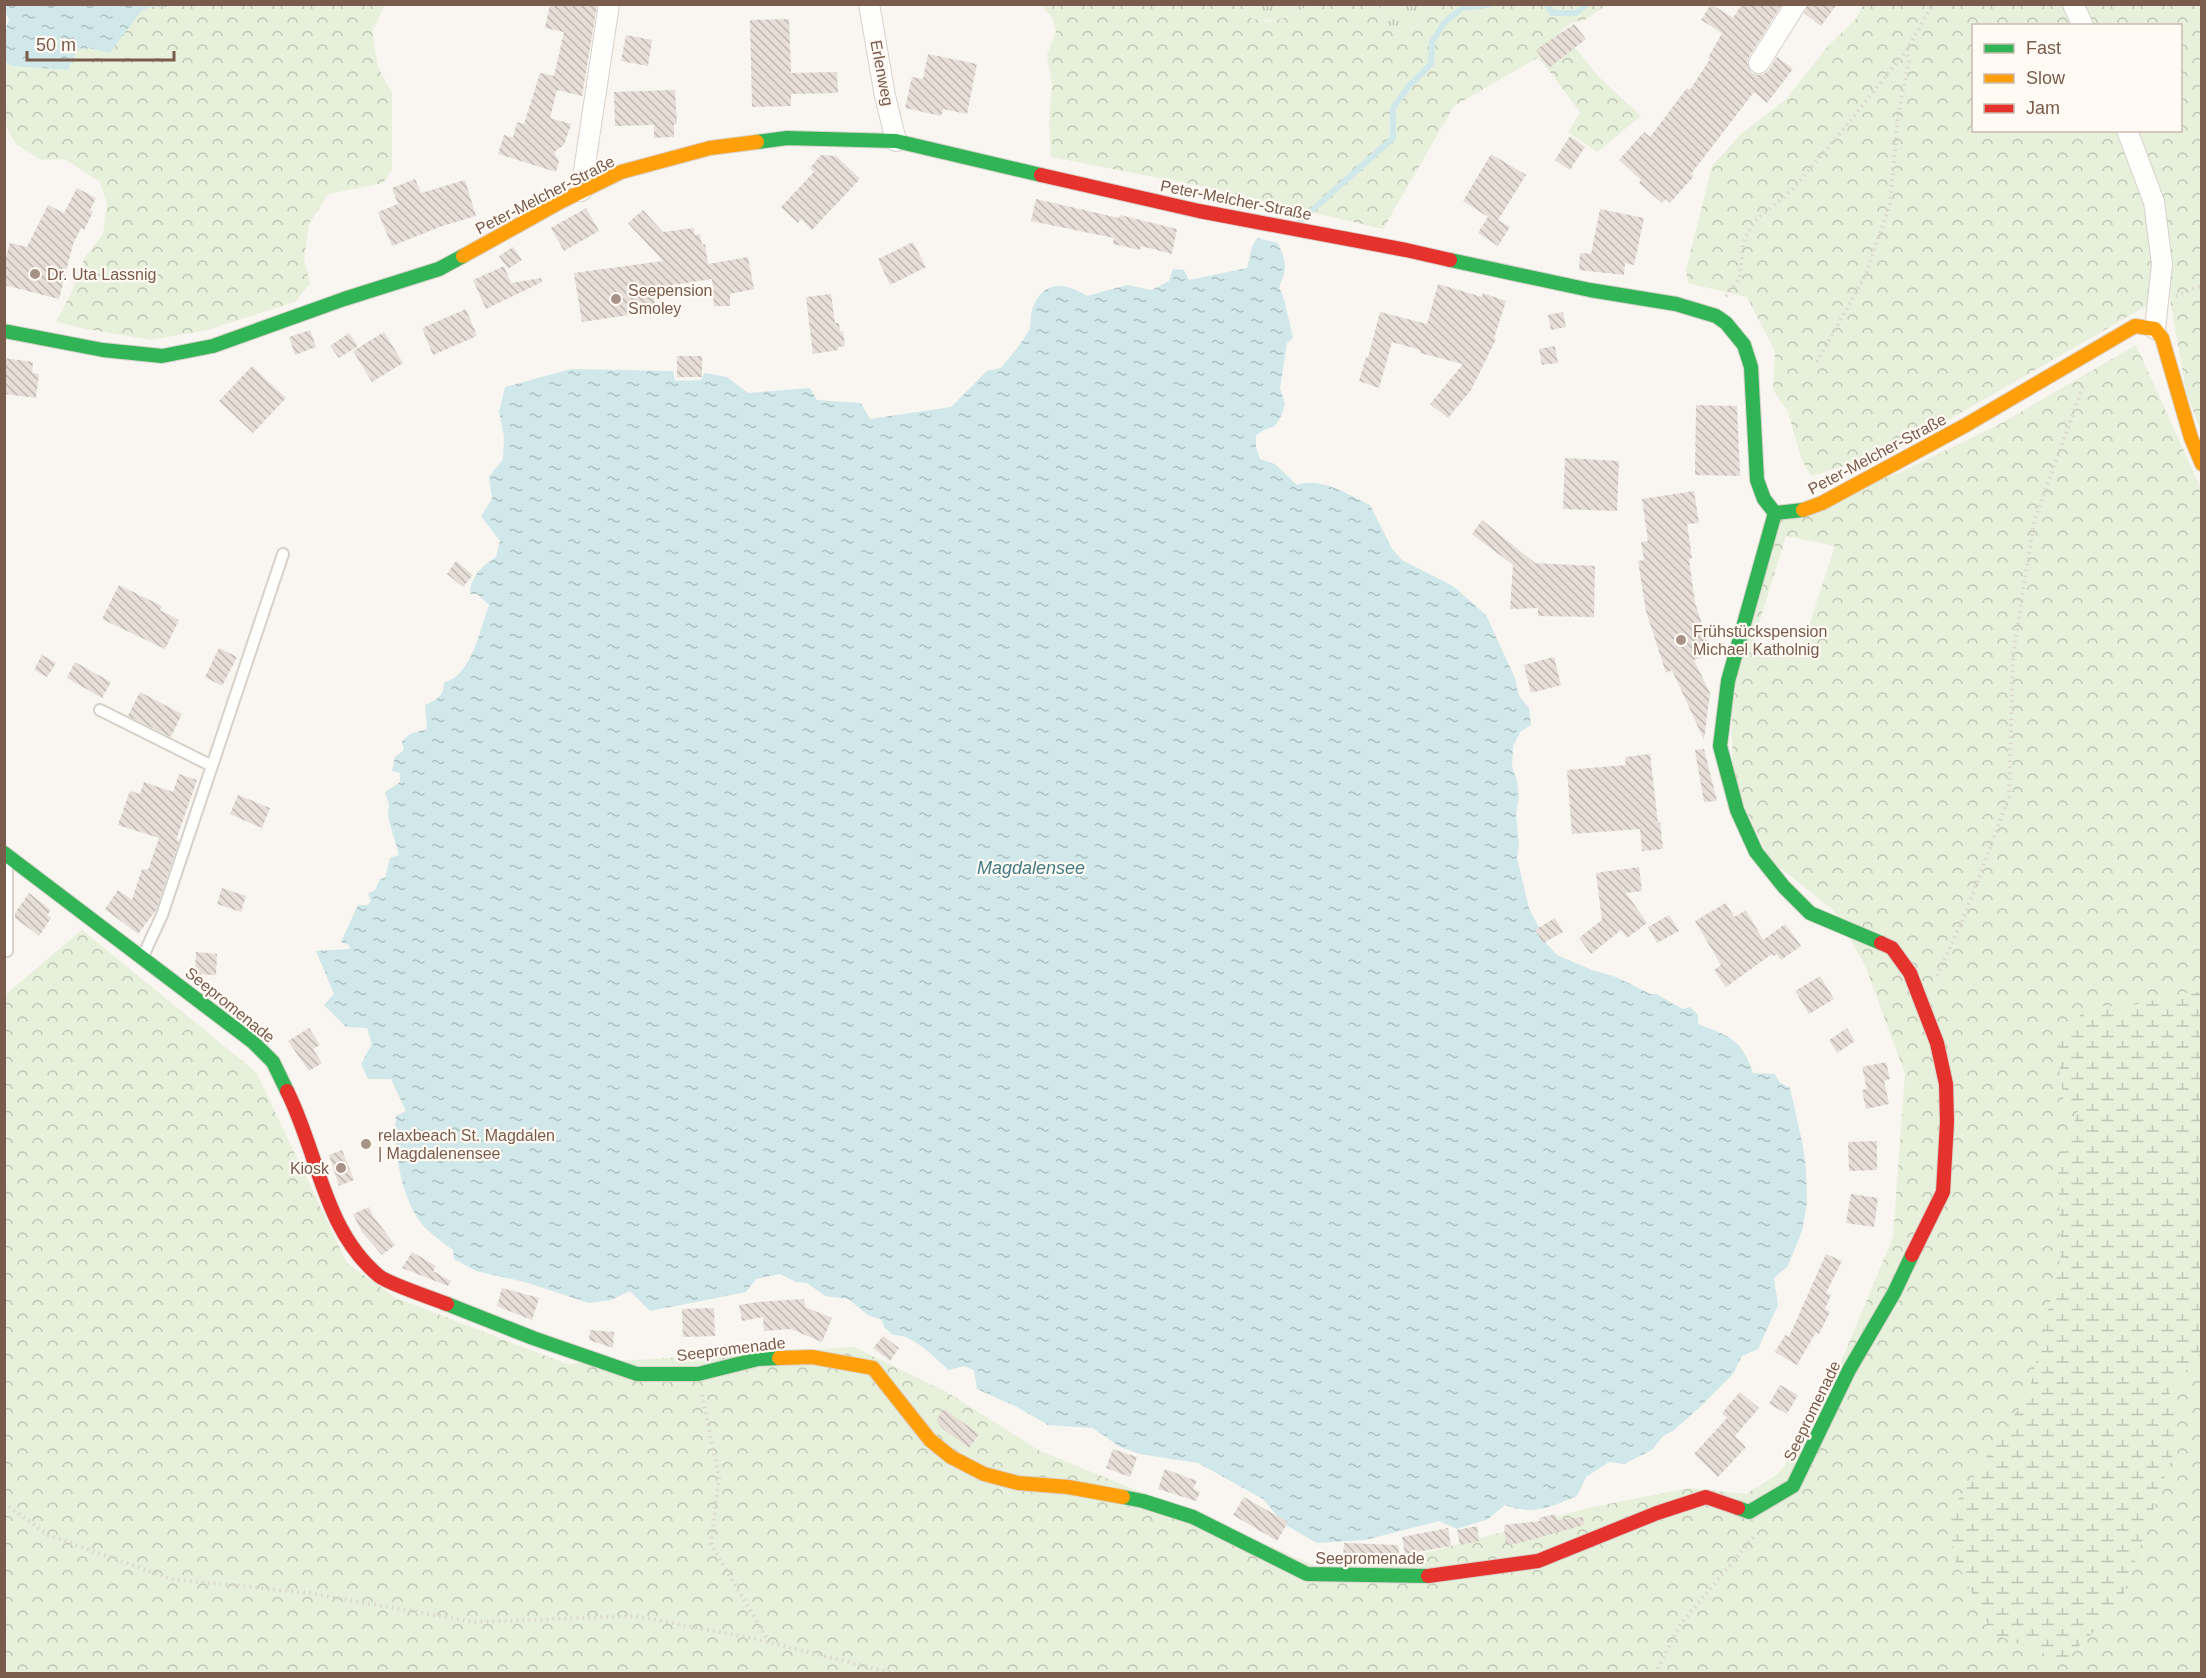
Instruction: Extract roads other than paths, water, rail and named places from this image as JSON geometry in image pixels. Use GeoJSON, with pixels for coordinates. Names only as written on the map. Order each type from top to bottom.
{"type":"FeatureCollection","features":[{"type":"Feature","properties":{"kind":"street"},"geometry":{"type":"LineString","coordinates":[[581,191],[609,4]]}},
{"type":"Feature","properties":{"kind":"street","name":"Erlenweg"},"geometry":{"type":"LineString","coordinates":[[869,4],[885,96],[896,141]]}},
{"type":"Feature","properties":{"kind":"street"},"geometry":{"type":"LineString","coordinates":[[1759,63],[1796,4]]}},
{"type":"Feature","properties":{"kind":"street"},"geometry":{"type":"LineString","coordinates":[[2073,4],[2082,24]]}},
{"type":"Feature","properties":{"kind":"street"},"geometry":{"type":"LineString","coordinates":[[2128,132],[2154,202],[2162,264],[2155,329],[2166,347],[2192,438],[2202,464]]}},
{"type":"Feature","properties":{"kind":"street","name":"Peter-Melcher-Straße"},"geometry":{"type":"LineString","coordinates":[[4,331],[103,350],[162,356],[213,346],[344,299],[439,269],[581,191],[621,172],[710,148],[787,138],[896,141],[1198,211],[1406,250],[1579,288],[1676,304],[1716,316],[1726,323],[1744,345],[1751,366],[1757,480],[1764,499],[1775,513],[1797,512],[1822,503],[1966,425],[2135,326],[2155,329]]}},
{"type":"Feature","properties":{"kind":"street","name":"Seepromenade"},"geometry":{"type":"LineString","coordinates":[[6,854],[253,1042],[273,1062],[298,1112],[321,1186],[348,1241],[380,1277],[533,1338],[637,1374],[698,1374],[758,1359],[812,1357],[873,1368],[930,1440],[951,1457],[984,1474],[1018,1483],[1068,1487],[1143,1501],[1193,1517],[1307,1574],[1418,1577],[1538,1561],[1657,1513],[1706,1497],[1749,1512],[1793,1486],[1844,1380],[1894,1293],[1943,1192],[1947,1122],[1946,1084],[1937,1043],[1910,973],[1892,948],[1810,913],[1784,887],[1761,859],[1737,810],[1720,746],[1728,681],[1775,513]]}},
{"type":"Feature","properties":{"kind":"lane"},"geometry":{"type":"LineString","coordinates":[[143,957],[162,915],[283,554]]}},
{"type":"Feature","properties":{"kind":"lane"},"geometry":{"type":"LineString","coordinates":[[100,711],[213,766]]}},
{"type":"Feature","properties":{"kind":"lane","name":"Seepromenade"},"geometry":{"type":"LineString","coordinates":[[6,854],[7,951]]}},
{"type":"Feature","properties":{"kind":"water"},"geometry":{"type":"Polygon","coordinates":[[[5,4],[167,5],[141,11],[110,53],[89,48],[77,50],[68,70],[12,66],[5,62],[5,31],[9,19],[5,12],[5,4]]]}},
{"type":"Feature","properties":{"kind":"water","name":"Magdalensee"},"geometry":{"type":"Polygon","coordinates":[[[1257,238],[1278,243],[1283,255],[1285,269],[1279,287],[1293,338],[1287,343],[1280,388],[1285,404],[1281,416],[1275,426],[1256,435],[1256,447],[1260,459],[1275,464],[1297,485],[1315,483],[1325,485],[1370,505],[1392,549],[1402,560],[1453,586],[1486,615],[1515,678],[1519,696],[1529,708],[1531,725],[1520,732],[1513,747],[1512,767],[1517,780],[1519,796],[1516,815],[1519,846],[1517,858],[1529,908],[1547,944],[1557,955],[1592,970],[1616,977],[1650,994],[1656,994],[1683,1009],[1690,1007],[1698,1015],[1698,1024],[1726,1036],[1739,1046],[1753,1073],[1775,1074],[1779,1082],[1790,1088],[1806,1170],[1807,1203],[1802,1231],[1788,1266],[1774,1278],[1778,1305],[1758,1349],[1742,1356],[1733,1374],[1699,1408],[1673,1431],[1663,1436],[1652,1450],[1624,1464],[1609,1462],[1586,1477],[1577,1496],[1550,1507],[1525,1510],[1505,1505],[1488,1519],[1457,1529],[1439,1521],[1365,1540],[1317,1543],[1284,1524],[1263,1499],[1198,1463],[1140,1454],[1120,1447],[1093,1428],[1048,1425],[1017,1407],[977,1389],[974,1370],[964,1366],[949,1370],[916,1342],[893,1335],[884,1327],[882,1320],[868,1315],[848,1299],[825,1296],[807,1283],[796,1282],[780,1274],[756,1279],[746,1292],[650,1311],[630,1291],[611,1300],[589,1303],[525,1282],[476,1271],[454,1259],[453,1250],[424,1227],[408,1200],[397,1157],[395,1129],[396,1116],[406,1111],[391,1079],[368,1079],[361,1064],[372,1044],[367,1028],[346,1027],[324,1005],[334,994],[316,951],[350,949],[349,945],[341,942],[358,905],[368,905],[371,901],[368,894],[375,890],[380,879],[385,878],[390,858],[399,855],[388,817],[389,805],[385,792],[400,782],[400,773],[392,771],[395,757],[404,750],[402,741],[410,734],[427,729],[425,705],[439,697],[443,691],[444,682],[453,679],[461,672],[468,662],[482,626],[489,605],[477,594],[470,594],[472,582],[478,572],[496,557],[500,541],[481,516],[492,499],[489,477],[503,459],[504,436],[499,412],[505,387],[571,369],[673,371],[675,381],[701,380],[705,373],[727,377],[748,393],[810,388],[817,400],[861,403],[870,419],[951,407],[987,371],[1001,368],[1029,330],[1032,310],[1038,298],[1049,288],[1064,286],[1087,296],[1127,285],[1152,290],[1169,281],[1173,269],[1184,270],[1189,280],[1247,268],[1252,247],[1257,238]]]}},
{"type":"Feature","properties":{"kind":"waterway"},"geometry":{"type":"LineString","coordinates":[[1300,221],[1393,138],[1393,108],[1409,86],[1431,64],[1432,42],[1444,23],[1462,8],[1491,4]]}},
{"type":"Feature","properties":{"kind":"waterway"},"geometry":{"type":"LineString","coordinates":[[1547,4],[1552,13],[1576,13],[1587,4]]}},
{"type":"Feature","properties":{"kind":"place","name":"Dr. Uta Lassnig"},"geometry":{"type":"Point","coordinates":[35,274]}},
{"type":"Feature","properties":{"kind":"place","name":"Seepension Smoley"},"geometry":{"type":"Point","coordinates":[616,299]}},
{"type":"Feature","properties":{"kind":"place","name":"Frühstückspension Michael Katholnig"},"geometry":{"type":"Point","coordinates":[1681,640]}},
{"type":"Feature","properties":{"kind":"place","name":"relaxbeach St. Magdalen | Magdalenensee"},"geometry":{"type":"Point","coordinates":[366,1144]}},
{"type":"Feature","properties":{"kind":"place","name":"Kiosk"},"geometry":{"type":"Point","coordinates":[341,1168]}}]}
